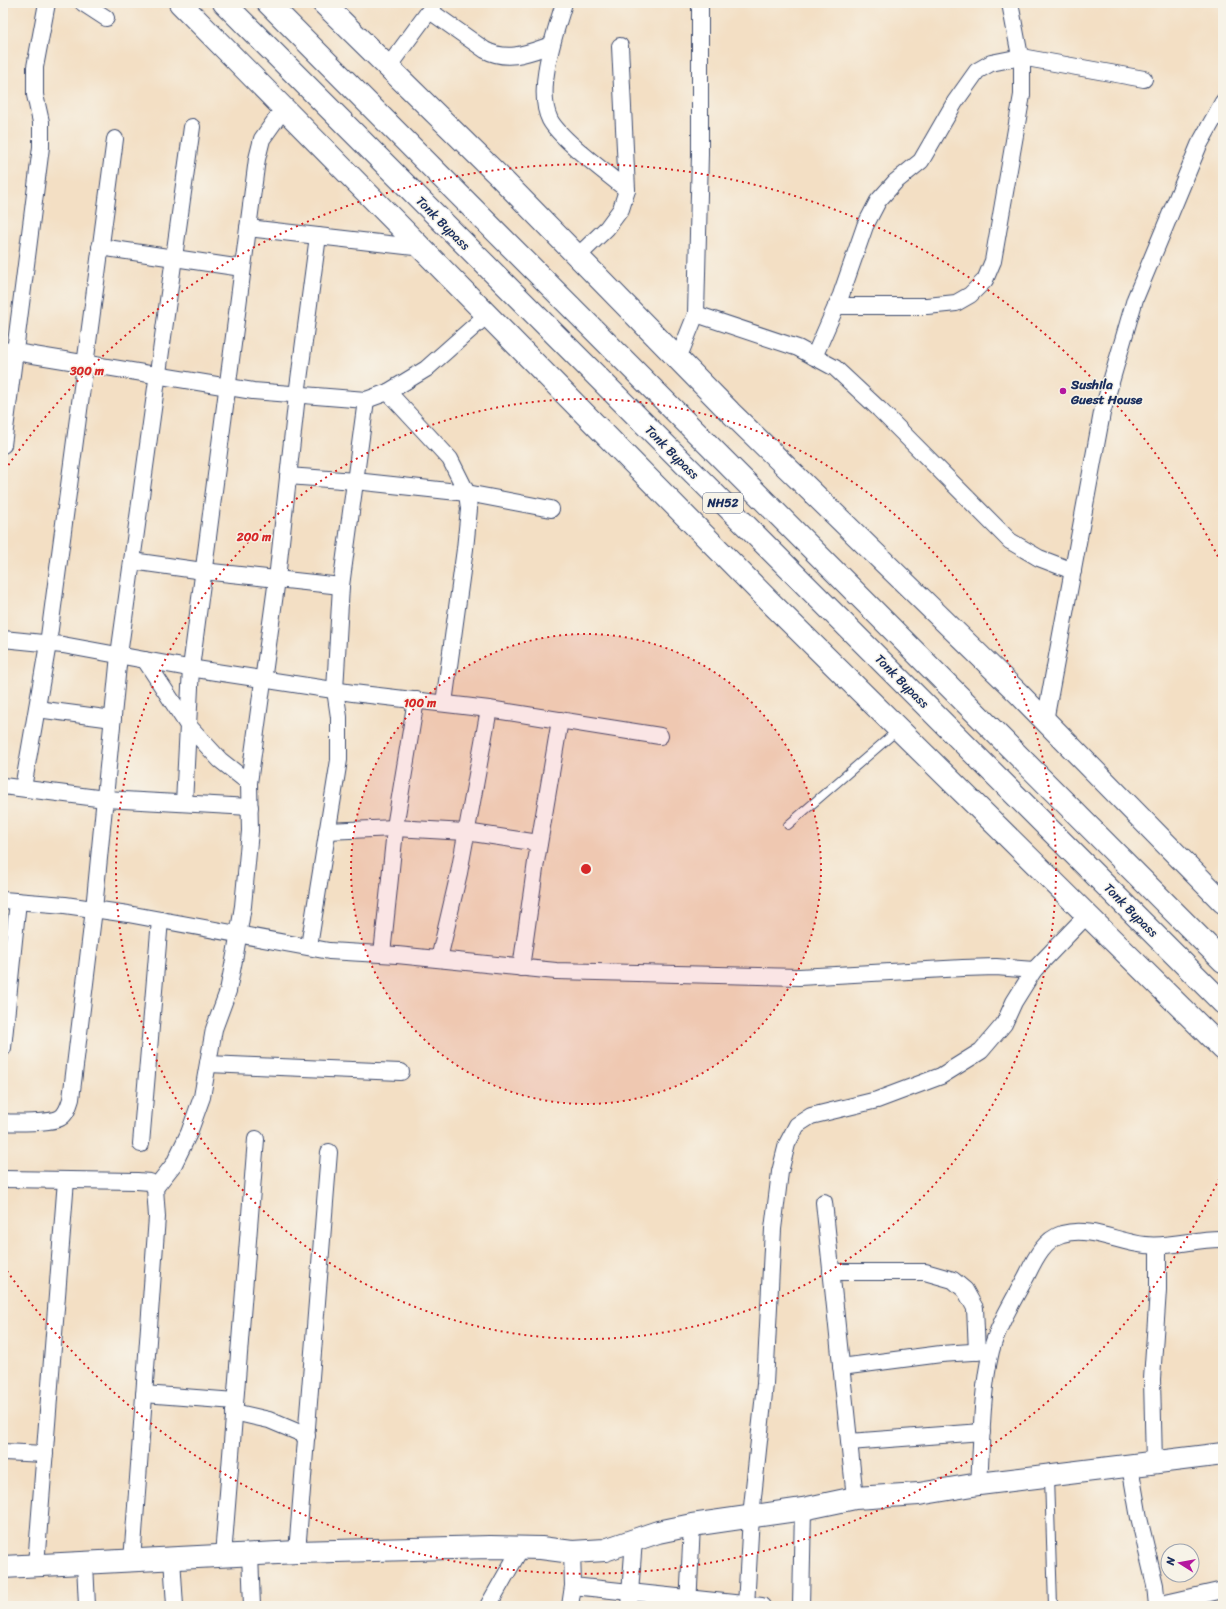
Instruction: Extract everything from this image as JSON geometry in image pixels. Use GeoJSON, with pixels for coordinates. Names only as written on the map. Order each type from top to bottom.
{"type":"FeatureCollection","features":[{"type":"Feature","properties":{"kind":"main road"},"geometry":{"type":"LineString","coordinates":[[180,3],[773,605],[1223,1049]]}},
{"type":"Feature","properties":{"kind":"main road","name":"Tonk Bypass"},"geometry":{"type":"LineString","coordinates":[[224,3],[1223,1002]]}},
{"type":"Feature","properties":{"kind":"main road","name":"NH52"},"geometry":{"type":"LineString","coordinates":[[268,3],[1223,961]]}},
{"type":"Feature","properties":{"kind":"main road"},"geometry":{"type":"LineString","coordinates":[[323,3],[578,256],[730,412],[1045,721],[1223,902]]}},
{"type":"Feature","properties":{"kind":"main road"},"geometry":{"type":"LineString","coordinates":[[3,1567],[297,1552],[521,1548],[541,1548],[572,1552],[605,1550],[658,1532],[751,1516],[803,1510],[855,1498],[919,1494],[979,1484],[1223,1454]]}},
{"type":"Feature","properties":{"kind":"street"},"geometry":{"type":"LineString","coordinates":[[3,445],[9,351],[41,147],[41,122],[35,95],[35,67],[46,3]]}},
{"type":"Feature","properties":{"kind":"street"},"geometry":{"type":"LineString","coordinates":[[83,3],[106,18]]}},
{"type":"Feature","properties":{"kind":"street"},"geometry":{"type":"LineString","coordinates":[[564,3],[551,45],[545,79],[547,109],[550,119],[579,151],[627,190]]}},
{"type":"Feature","properties":{"kind":"street"},"geometry":{"type":"LineString","coordinates":[[678,359],[696,314],[700,154],[700,3]]}},
{"type":"Feature","properties":{"kind":"street"},"geometry":{"type":"LineString","coordinates":[[836,306],[927,306],[956,303],[970,295],[985,280],[993,261],[1022,95],[1021,57],[1010,3]]}},
{"type":"Feature","properties":{"kind":"street"},"geometry":{"type":"LineString","coordinates":[[388,67],[432,7],[485,50],[494,55],[517,57],[551,45]]}},
{"type":"Feature","properties":{"kind":"street"},"geometry":{"type":"LineString","coordinates":[[578,256],[607,228],[621,209],[627,190],[620,46]]}},
{"type":"Feature","properties":{"kind":"street"},"geometry":{"type":"LineString","coordinates":[[814,357],[836,306],[865,226],[878,201],[895,182],[921,161],[955,102],[977,71],[991,63],[1021,57],[1144,79]]}},
{"type":"Feature","properties":{"kind":"street"},"geometry":{"type":"LineString","coordinates":[[1045,721],[1102,413],[1135,298],[1199,145],[1223,102]]}},
{"type":"Feature","properties":{"kind":"street"},"geometry":{"type":"LineString","coordinates":[[184,803],[191,668],[257,159],[262,138],[284,108]]}},
{"type":"Feature","properties":{"kind":"street"},"geometry":{"type":"LineString","coordinates":[[3,1122],[60,1118],[67,1110],[71,1099],[94,909],[119,655],[192,127]]}},
{"type":"Feature","properties":{"kind":"street"},"geometry":{"type":"LineString","coordinates":[[23,788],[48,644],[115,139]]}},
{"type":"Feature","properties":{"kind":"street"},"geometry":{"type":"LineString","coordinates":[[248,228],[423,248]]}},
{"type":"Feature","properties":{"kind":"street"},"geometry":{"type":"LineString","coordinates":[[155,1188],[174,1164],[189,1133],[202,1097],[214,1029],[228,991],[238,934],[250,831],[249,783],[262,679],[278,579],[297,395],[318,236]]}},
{"type":"Feature","properties":{"kind":"street"},"geometry":{"type":"LineString","coordinates":[[100,247],[242,268]]}},
{"type":"Feature","properties":{"kind":"street"},"geometry":{"type":"LineString","coordinates":[[9,351],[227,387],[297,395],[366,400],[388,392],[426,369],[488,314]]}},
{"type":"Feature","properties":{"kind":"street"},"geometry":{"type":"LineString","coordinates":[[696,314],[798,348],[835,368],[1010,541],[1039,558],[1072,571]]}},
{"type":"Feature","properties":{"kind":"street"},"geometry":{"type":"LineString","coordinates":[[388,392],[450,459],[467,493],[469,509],[465,549],[444,704]]}},
{"type":"Feature","properties":{"kind":"street"},"geometry":{"type":"LineString","coordinates":[[309,946],[339,760],[339,717],[335,690],[341,586],[366,400]]}},
{"type":"Feature","properties":{"kind":"street"},"geometry":{"type":"LineString","coordinates":[[288,476],[355,481],[467,493],[550,509]]}},
{"type":"Feature","properties":{"kind":"street"},"geometry":{"type":"LineString","coordinates":[[132,561],[203,571],[341,586]]}},
{"type":"Feature","properties":{"kind":"street"},"geometry":{"type":"LineString","coordinates":[[3,639],[48,644],[335,690],[489,709],[660,736]]}},
{"type":"Feature","properties":{"kind":"street"},"geometry":{"type":"LineString","coordinates":[[145,660],[187,724],[220,760],[249,783]]}},
{"type":"Feature","properties":{"kind":"street"},"geometry":{"type":"LineString","coordinates":[[382,954],[395,828],[416,700]]}},
{"type":"Feature","properties":{"kind":"street"},"geometry":{"type":"LineString","coordinates":[[37,709],[113,719]]}},
{"type":"Feature","properties":{"kind":"street"},"geometry":{"type":"LineString","coordinates":[[439,959],[466,832],[489,709]]}},
{"type":"Feature","properties":{"kind":"street"},"geometry":{"type":"LineString","coordinates":[[521,968],[539,843],[560,720]]}},
{"type":"Feature","properties":{"kind":"street"},"geometry":{"type":"LineString","coordinates":[[3,786],[105,799],[250,807]]}},
{"type":"Feature","properties":{"kind":"street"},"geometry":{"type":"LineString","coordinates":[[327,830],[395,828],[466,832],[539,843]]}},
{"type":"Feature","properties":{"kind":"street"},"geometry":{"type":"LineString","coordinates":[[3,1048],[10,900],[94,909],[309,946],[329,951],[439,959],[556,971],[799,977],[996,967],[1034,970]]}},
{"type":"Feature","properties":{"kind":"street"},"geometry":{"type":"LineString","coordinates":[[573,1586],[629,1599],[751,1606],[751,1516],[765,1384],[773,1229],[780,1172],[787,1144],[797,1124],[811,1116],[877,1100],[941,1076],[981,1050],[1004,1024],[1014,1002],[1034,970],[1087,915]]}},
{"type":"Feature","properties":{"kind":"street"},"geometry":{"type":"LineString","coordinates":[[141,1144],[160,920]]}},
{"type":"Feature","properties":{"kind":"street"},"geometry":{"type":"LineString","coordinates":[[208,1064],[401,1072]]}},
{"type":"Feature","properties":{"kind":"street"},"geometry":{"type":"LineString","coordinates":[[223,1556],[256,1139]]}},
{"type":"Feature","properties":{"kind":"street"},"geometry":{"type":"LineString","coordinates":[[297,1552],[328,1152]]}},
{"type":"Feature","properties":{"kind":"street"},"geometry":{"type":"LineString","coordinates":[[3,1179],[137,1181],[150,1182],[155,1188],[157,1217],[132,1561]]}},
{"type":"Feature","properties":{"kind":"street"},"geometry":{"type":"LineString","coordinates":[[36,1565],[66,1180]]}},
{"type":"Feature","properties":{"kind":"street"},"geometry":{"type":"LineString","coordinates":[[824,1202],[855,1498]]}},
{"type":"Feature","properties":{"kind":"street"},"geometry":{"type":"LineString","coordinates":[[984,1352],[1000,1327],[1035,1260],[1046,1244],[1060,1235],[1080,1232],[1108,1236],[1143,1245],[1158,1246],[1214,1238],[1223,1239]]}},
{"type":"Feature","properties":{"kind":"street"},"geometry":{"type":"LineString","coordinates":[[1154,1463],[1152,1379],[1158,1296],[1158,1246]]}},
{"type":"Feature","properties":{"kind":"street"},"geometry":{"type":"LineString","coordinates":[[831,1272],[925,1272],[953,1280],[965,1290],[975,1308],[984,1352],[984,1407],[979,1484]]}},
{"type":"Feature","properties":{"kind":"street"},"geometry":{"type":"LineString","coordinates":[[841,1367],[941,1354],[984,1352]]}},
{"type":"Feature","properties":{"kind":"street"},"geometry":{"type":"LineString","coordinates":[[144,1394],[235,1406],[306,1436]]}},
{"type":"Feature","properties":{"kind":"street"},"geometry":{"type":"LineString","coordinates":[[849,1442],[982,1432]]}},
{"type":"Feature","properties":{"kind":"street"},"geometry":{"type":"LineString","coordinates":[[3,1452],[45,1454]]}},
{"type":"Feature","properties":{"kind":"street"},"geometry":{"type":"LineString","coordinates":[[1130,1466],[1139,1518],[1155,1585],[1157,1605],[1223,1590]]}},
{"type":"Feature","properties":{"kind":"street"},"geometry":{"type":"LineString","coordinates":[[801,1606],[803,1510]]}},
{"type":"Feature","properties":{"kind":"street"},"geometry":{"type":"LineString","coordinates":[[688,1602],[692,1525]]}},
{"type":"Feature","properties":{"kind":"street"},"geometry":{"type":"LineString","coordinates":[[629,1599],[634,1540]]}},
{"type":"Feature","properties":{"kind":"street"},"geometry":{"type":"LineString","coordinates":[[488,1606],[521,1548]]}},
{"type":"Feature","properties":{"kind":"street"},"geometry":{"type":"LineString","coordinates":[[570,1606],[573,1586],[572,1552]]}},
{"type":"Feature","properties":{"kind":"street"},"geometry":{"type":"LineString","coordinates":[[250,1554],[252,1606]]}},
{"type":"Feature","properties":{"kind":"street"},"geometry":{"type":"LineString","coordinates":[[172,1558],[175,1606]]}},
{"type":"Feature","properties":{"kind":"street"},"geometry":{"type":"LineString","coordinates":[[85,1563],[87,1606]]}},
{"type":"Feature","properties":{"kind":"lane"},"geometry":{"type":"LineString","coordinates":[[788,825],[899,729]]}},
{"type":"Feature","properties":{"kind":"lane"},"geometry":{"type":"LineString","coordinates":[[1049,1476],[1053,1606]]}},
{"type":"Feature","properties":{"kind":"place","name":"Sushila Guest House"},"geometry":{"type":"Point","coordinates":[1063,391]}}]}
